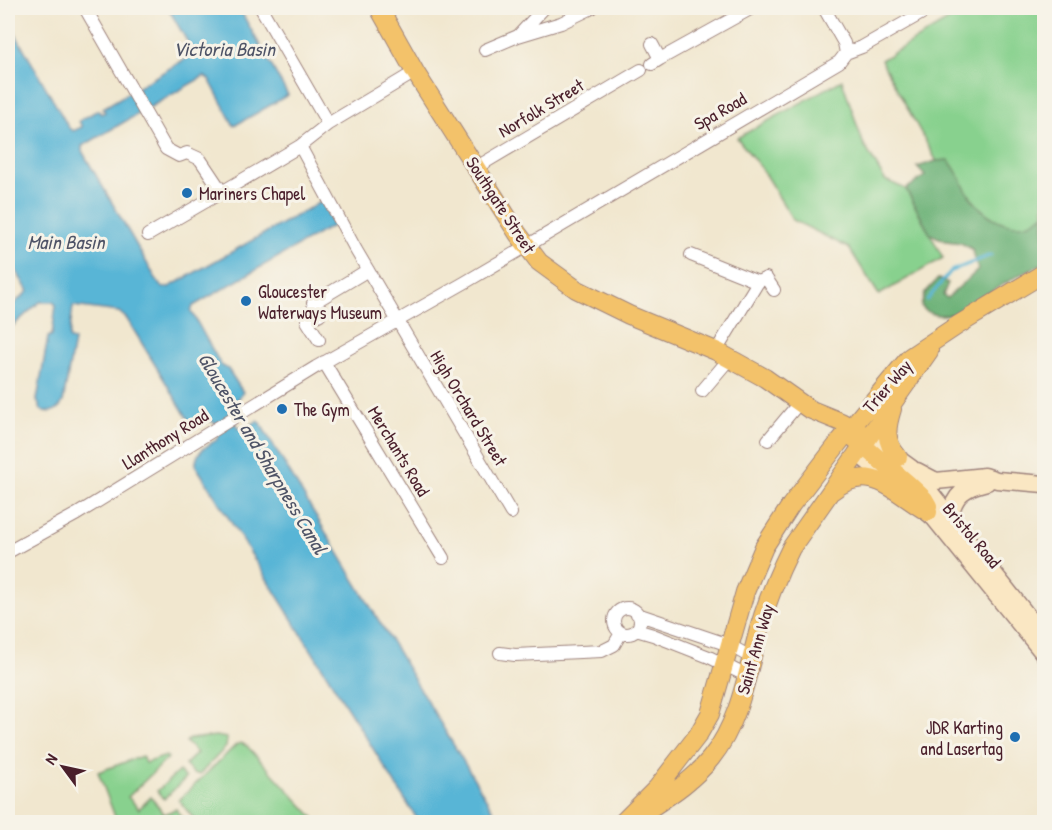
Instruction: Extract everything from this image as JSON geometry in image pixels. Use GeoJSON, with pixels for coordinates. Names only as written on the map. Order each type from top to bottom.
{"type":"FeatureCollection","features":[{"type":"Feature","properties":{"kind":"main road","name":"Southgate Street"},"geometry":{"type":"LineString","coordinates":[[379,8],[415,72],[539,262],[576,289],[629,315],[723,354],[765,378],[804,406],[828,431],[846,434],[862,445],[907,483],[938,515]]}},
{"type":"Feature","properties":{"kind":"main road","name":"Trier Way"},"geometry":{"type":"LineString","coordinates":[[846,434],[910,357],[1044,273]]}},
{"type":"Feature","properties":{"kind":"main road","name":"Trier Way"},"geometry":{"type":"LineString","coordinates":[[862,445],[939,338]]}},
{"type":"Feature","properties":{"kind":"main road"},"geometry":{"type":"LineString","coordinates":[[895,399],[886,429],[891,449],[905,463],[936,481],[985,476],[997,480],[1044,484]]}},
{"type":"Feature","properties":{"kind":"main road","name":"Saint Ann Way"},"geometry":{"type":"LineString","coordinates":[[629,819],[686,783],[711,758],[730,729],[745,592],[764,547],[791,505],[846,434]]}},
{"type":"Feature","properties":{"kind":"main road","name":"Saint Ann Way"},"geometry":{"type":"LineString","coordinates":[[629,819],[657,788],[698,735],[759,628],[776,578],[791,548],[862,445]]}},
{"type":"Feature","properties":{"kind":"main road","name":"Bristol Road"},"geometry":{"type":"LineString","coordinates":[[862,445],[905,463],[938,515],[1044,654]]}},
{"type":"Feature","properties":{"kind":"main road"},"geometry":{"type":"LineString","coordinates":[[822,501],[845,482],[860,477],[869,478],[889,486],[938,515],[953,505],[960,492],[975,485],[997,480]]}},
{"type":"Feature","properties":{"kind":"main road","name":"Bristol Road"},"geometry":{"type":"LineString","coordinates":[[938,515],[1044,637]]}},
{"type":"Feature","properties":{"kind":"street"},"geometry":{"type":"LineString","coordinates":[[85,8],[166,148],[179,156],[187,153],[200,159],[222,192]]}},
{"type":"Feature","properties":{"kind":"street"},"geometry":{"type":"LineString","coordinates":[[261,8],[328,124]]}},
{"type":"Feature","properties":{"kind":"street"},"geometry":{"type":"LineString","coordinates":[[518,36],[544,8]]}},
{"type":"Feature","properties":{"kind":"street"},"geometry":{"type":"LineString","coordinates":[[485,50],[518,36],[561,23],[592,8]]}},
{"type":"Feature","properties":{"kind":"street","name":"Norfolk Street"},"geometry":{"type":"LineString","coordinates":[[477,167],[627,84],[651,64],[752,8]]}},
{"type":"Feature","properties":{"kind":"street"},"geometry":{"type":"LineString","coordinates":[[824,8],[844,43],[846,53]]}},
{"type":"Feature","properties":{"kind":"street","name":"Spa Road"},"geometry":{"type":"LineString","coordinates":[[526,245],[839,62],[846,53],[862,47],[931,8]]}},
{"type":"Feature","properties":{"kind":"street"},"geometry":{"type":"LineString","coordinates":[[651,64],[652,44]]}},
{"type":"Feature","properties":{"kind":"street"},"geometry":{"type":"LineString","coordinates":[[148,235],[300,146],[328,124],[415,72]]}},
{"type":"Feature","properties":{"kind":"street","name":"High Orchard Street"},"geometry":{"type":"LineString","coordinates":[[300,146],[397,321],[511,513]]}},
{"type":"Feature","properties":{"kind":"street","name":"Llanthony Road"},"geometry":{"type":"LineString","coordinates":[[8,552],[77,514],[324,363],[526,245]]}},
{"type":"Feature","properties":{"kind":"street"},"geometry":{"type":"LineString","coordinates":[[691,255],[758,282]]}},
{"type":"Feature","properties":{"kind":"street"},"geometry":{"type":"LineString","coordinates":[[319,340],[307,321],[320,314],[314,303],[368,270]]}},
{"type":"Feature","properties":{"kind":"street"},"geometry":{"type":"LineString","coordinates":[[702,391],[758,282],[766,278],[774,290]]}},
{"type":"Feature","properties":{"kind":"street","name":"Merchants Road"},"geometry":{"type":"LineString","coordinates":[[324,363],[442,558]]}},
{"type":"Feature","properties":{"kind":"street"},"geometry":{"type":"LineString","coordinates":[[768,440],[804,406]]}},
{"type":"Feature","properties":{"kind":"street"},"geometry":{"type":"LineString","coordinates":[[638,614],[640,622],[636,630],[630,634],[621,633],[614,624],[619,611],[627,608],[738,662]]}},
{"type":"Feature","properties":{"kind":"street"},"geometry":{"type":"LineString","coordinates":[[636,630],[738,662]]}},
{"type":"Feature","properties":{"kind":"street"},"geometry":{"type":"LineString","coordinates":[[500,653],[506,655],[602,651],[614,645],[621,633]]}},
{"type":"Feature","properties":{"kind":"green space"},"geometry":{"type":"Polygon","coordinates":[[[970,8],[1044,8],[1044,238],[1022,247],[948,182],[881,60],[970,8]]]}},
{"type":"Feature","properties":{"kind":"green space"},"geometry":{"type":"Polygon","coordinates":[[[842,80],[863,143],[885,180],[906,189],[943,258],[879,295],[849,248],[793,220],[761,168],[737,138],[842,80]]]}},
{"type":"Feature","properties":{"kind":"green space"},"geometry":{"type":"Polygon","coordinates":[[[948,160],[977,205],[994,218],[1014,225],[1034,221],[1044,214],[1044,263],[953,314],[939,315],[928,312],[921,306],[925,293],[938,279],[948,283],[943,295],[947,298],[978,270],[972,249],[961,243],[946,241],[930,234],[906,189],[925,176],[917,167],[948,160]]]}},
{"type":"Feature","properties":{"kind":"green space"},"geometry":{"type":"Polygon","coordinates":[[[216,736],[227,738],[226,747],[200,774],[194,774],[185,765],[197,753],[186,742],[189,739],[216,736]]]}},
{"type":"Feature","properties":{"kind":"green space"},"geometry":{"type":"Polygon","coordinates":[[[241,743],[247,746],[318,822],[196,822],[179,800],[236,745],[241,743]]]}},
{"type":"Feature","properties":{"kind":"green space"},"geometry":{"type":"Polygon","coordinates":[[[142,756],[145,763],[166,756],[168,758],[128,797],[139,809],[151,797],[164,814],[176,809],[185,822],[117,822],[98,772],[142,756]]]}},
{"type":"Feature","properties":{"kind":"green space"},"geometry":{"type":"Polygon","coordinates":[[[179,771],[186,778],[164,799],[157,791],[179,771]]]}},
{"type":"Feature","properties":{"kind":"water"},"geometry":{"type":"Polygon","coordinates":[[[168,8],[239,8],[288,95],[234,126],[209,79],[204,76],[82,146],[82,151],[163,288],[169,287],[322,201],[334,225],[193,306],[191,311],[221,365],[228,369],[243,392],[229,412],[238,428],[243,429],[258,421],[260,423],[500,822],[419,822],[196,466],[199,453],[218,439],[220,431],[214,422],[208,420],[197,426],[191,424],[127,319],[119,312],[73,306],[69,338],[74,341],[63,402],[59,408],[51,412],[41,410],[37,400],[48,337],[52,335],[56,305],[53,302],[40,302],[8,330],[8,309],[28,291],[8,257],[8,21],[69,128],[73,131],[82,127],[79,121],[98,110],[101,114],[105,112],[103,108],[187,58],[191,48],[168,8]]]}},
{"type":"Feature","properties":{"kind":"waterway"},"geometry":{"type":"LineString","coordinates":[[927,300],[951,271],[991,255]]}},
{"type":"Feature","properties":{"kind":"place","name":"Mariners Chapel"},"geometry":{"type":"Point","coordinates":[187,193]}},
{"type":"Feature","properties":{"kind":"place","name":"Gloucester Waterways Museum"},"geometry":{"type":"Point","coordinates":[246,301]}},
{"type":"Feature","properties":{"kind":"place","name":"The Gym"},"geometry":{"type":"Point","coordinates":[282,409]}},
{"type":"Feature","properties":{"kind":"place","name":"JDR Karting and Lasertag"},"geometry":{"type":"Point","coordinates":[1015,737]}},
{"type":"Feature","properties":{"kind":"water label","name":"Victoria Basin"},"geometry":{"type":"Point","coordinates":[224,48]}},
{"type":"Feature","properties":{"kind":"water label","name":"Main Basin"},"geometry":{"type":"Point","coordinates":[66,241]}},
{"type":"Feature","properties":{"kind":"water label","name":"Gloucester and Sharpness Canal"},"geometry":{"type":"Point","coordinates":[263,453]}}]}
